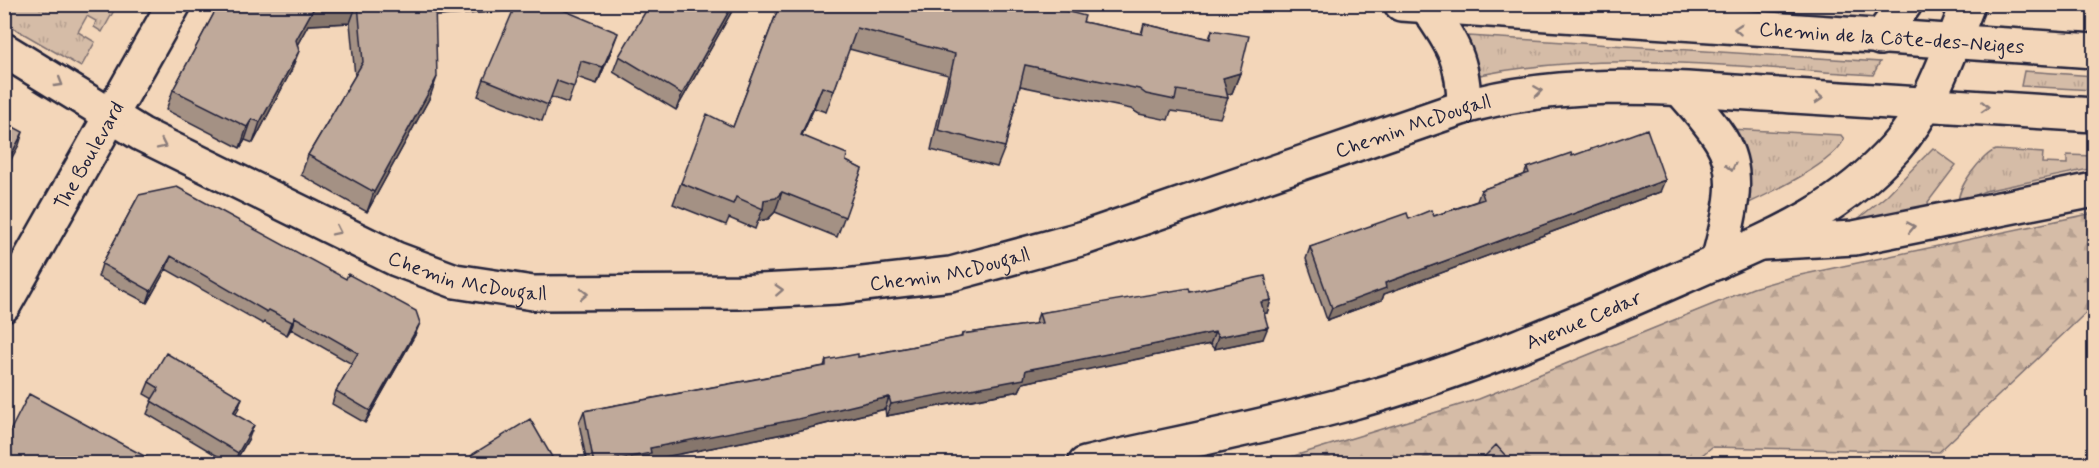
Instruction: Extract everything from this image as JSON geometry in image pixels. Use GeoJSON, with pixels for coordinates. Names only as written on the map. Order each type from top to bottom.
{"type":"FeatureCollection","features":[{"type":"Feature","properties":{"kind":"main road","name":"The Boulevard"},"geometry":{"type":"LineString","coordinates":[[4,305],[174,4]]}},
{"type":"Feature","properties":{"kind":"main road"},"geometry":{"type":"LineString","coordinates":[[1880,38],[1905,4]]}},
{"type":"Feature","properties":{"kind":"main road","name":"Avenue Cedar"},"geometry":{"type":"LineString","coordinates":[[1085,464],[1247,430],[1404,387],[1522,345],[1718,262],[1819,214],[1860,182],[1894,149],[1926,104],[1968,4]]}},
{"type":"Feature","properties":{"kind":"main road"},"geometry":{"type":"LineString","coordinates":[[1414,6],[1458,55],[1464,80],[1464,107]]}},
{"type":"Feature","properties":{"kind":"main road","name":"Chemin de la Côte-des-Neiges"},"geometry":{"type":"LineString","coordinates":[[1414,6],[2094,51]]}},
{"type":"Feature","properties":{"kind":"main road","name":"Chemin McDougall"},"geometry":{"type":"LineString","coordinates":[[4,50],[141,134],[429,273],[488,288],[573,294],[837,287],[951,274],[1084,238],[1464,107],[1520,93],[1578,87],[1681,90],[2094,115]]}},
{"type":"Feature","properties":{"kind":"main road"},"geometry":{"type":"LineString","coordinates":[[1681,90],[1722,141],[1731,165],[1732,196],[1718,262]]}},
{"type":"Feature","properties":{"kind":"main road"},"geometry":{"type":"LineString","coordinates":[[1761,243],[1854,238],[2094,190]]}},
{"type":"Feature","properties":{"kind":"green space"},"geometry":{"type":"Polygon","coordinates":[[[4,5],[117,5],[102,32],[94,27],[96,21],[87,16],[78,32],[95,42],[81,67],[5,23],[4,5]]]}},
{"type":"Feature","properties":{"kind":"green space"},"geometry":{"type":"Polygon","coordinates":[[[1468,36],[1880,62],[1873,75],[1725,65],[1626,62],[1529,67],[1480,75],[1466,41],[1468,36]]]}},
{"type":"Feature","properties":{"kind":"green space"},"geometry":{"type":"Polygon","coordinates":[[[2024,71],[2094,76],[2094,90],[2021,86],[2024,71]]]}},
{"type":"Feature","properties":{"kind":"green space"},"geometry":{"type":"Polygon","coordinates":[[[1730,129],[1841,135],[1844,139],[1828,158],[1815,168],[1745,205],[1747,174],[1730,129]]]}},
{"type":"Feature","properties":{"kind":"green space"},"geometry":{"type":"Polygon","coordinates":[[[1933,148],[1956,165],[1928,202],[1929,209],[1854,222],[1886,196],[1933,148]]]}},
{"type":"Feature","properties":{"kind":"green space"},"geometry":{"type":"Polygon","coordinates":[[[1996,150],[2043,153],[2042,163],[2067,164],[2067,155],[2094,156],[2094,168],[1985,191],[1959,203],[1961,190],[1971,173],[1984,158],[1996,150]]]}},
{"type":"Feature","properties":{"kind":"green space"},"geometry":{"type":"Polygon","coordinates":[[[2094,213],[2094,305],[1939,452],[1712,447],[1691,464],[1268,464],[1479,399],[1753,288],[1791,277],[2094,213]]]}},
{"type":"Feature","properties":{"kind":"building"},"geometry":{"type":"Polygon","coordinates":[[[219,4],[316,4],[296,40],[299,51],[260,122],[252,119],[247,127],[173,90],[219,4]]]}},
{"type":"Feature","properties":{"kind":"building"},"geometry":{"type":"Polygon","coordinates":[[[358,4],[435,4],[437,77],[374,192],[308,155],[363,62],[358,4]]]}},
{"type":"Feature","properties":{"kind":"building"},"geometry":{"type":"Polygon","coordinates":[[[516,4],[549,4],[618,33],[603,67],[581,61],[574,87],[557,81],[548,105],[484,79],[516,4]]]}},
{"type":"Feature","properties":{"kind":"building"},"geometry":{"type":"Polygon","coordinates":[[[650,4],[733,4],[682,94],[619,56],[650,4]]]}},
{"type":"Feature","properties":{"kind":"building"},"geometry":{"type":"Polygon","coordinates":[[[780,4],[1038,4],[1085,16],[1083,22],[1142,34],[1144,24],[1210,39],[1212,30],[1249,36],[1240,73],[1223,78],[1228,98],[1177,90],[1175,100],[1146,94],[1139,89],[1025,65],[1005,147],[938,130],[955,54],[857,28],[834,91],[822,87],[801,135],[847,154],[846,161],[862,169],[845,217],[782,192],[776,198],[764,200],[763,209],[736,197],[733,204],[681,183],[707,114],[733,127],[780,4]]]}},
{"type":"Feature","properties":{"kind":"building"},"geometry":{"type":"Polygon","coordinates":[[[4,122],[23,132],[4,168],[4,122]]]}},
{"type":"Feature","properties":{"kind":"building"},"geometry":{"type":"Polygon","coordinates":[[[1647,129],[1665,180],[1385,283],[1386,288],[1332,308],[1310,247],[1407,213],[1409,219],[1431,210],[1434,216],[1484,199],[1481,190],[1529,173],[1527,168],[1571,153],[1572,156],[1647,129]]]}},
{"type":"Feature","properties":{"kind":"building"},"geometry":{"type":"Polygon","coordinates":[[[177,187],[346,279],[348,274],[416,311],[420,323],[370,411],[336,391],[358,353],[295,317],[292,322],[269,310],[267,312],[171,256],[151,291],[102,264],[139,195],[177,187]]]}},
{"type":"Feature","properties":{"kind":"building"},"geometry":{"type":"Polygon","coordinates":[[[1265,276],[1271,300],[1261,302],[1268,327],[1218,337],[1215,332],[1026,370],[1024,379],[891,404],[889,397],[798,419],[650,448],[651,453],[594,464],[584,411],[826,366],[826,360],[858,354],[858,357],[962,337],[962,334],[1042,323],[1039,313],[1189,288],[1190,292],[1265,276]]]}},
{"type":"Feature","properties":{"kind":"building"},"geometry":{"type":"Polygon","coordinates":[[[166,353],[242,398],[233,413],[254,425],[238,453],[151,401],[159,388],[149,382],[166,353]]]}},
{"type":"Feature","properties":{"kind":"building"},"geometry":{"type":"Polygon","coordinates":[[[29,394],[159,464],[11,464],[4,460],[4,443],[29,394]]]}},
{"type":"Feature","properties":{"kind":"building"},"geometry":{"type":"Polygon","coordinates":[[[530,419],[556,464],[464,464],[473,454],[530,419]]]}},
{"type":"Feature","properties":{"kind":"building"},"geometry":{"type":"Polygon","coordinates":[[[1496,445],[1513,464],[1477,464],[1496,445]]]}}]}
